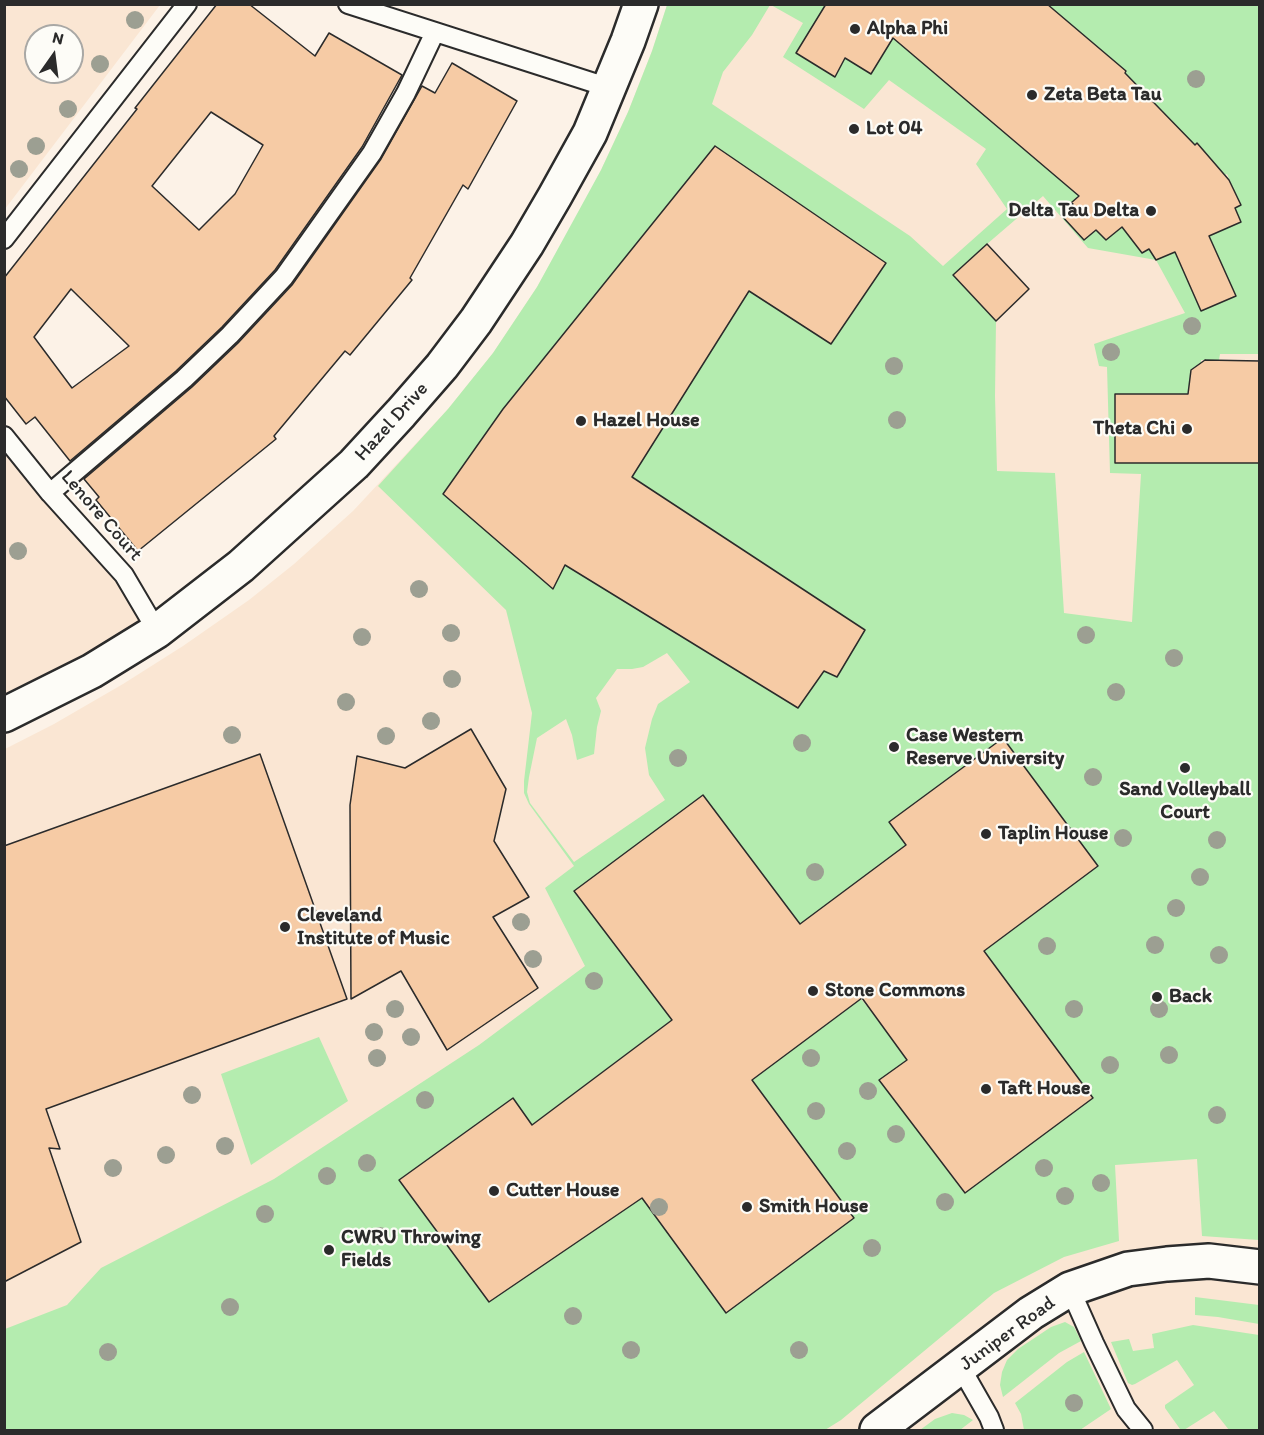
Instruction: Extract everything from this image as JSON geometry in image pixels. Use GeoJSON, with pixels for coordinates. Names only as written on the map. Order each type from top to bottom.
{"type":"FeatureCollection","features":[{"type":"Feature","properties":{"kind":"street","name":"Hazel Drive"},"geometry":{"type":"LineString","coordinates":[[4,715],[92,671],[157,631],[241,566],[315,501],[354,464],[401,413],[442,366],[483,311],[532,234],[590,133],[610,88],[641,4]]}},
{"type":"Feature","properties":{"kind":"street","name":"Juniper Road"},"geometry":{"type":"LineString","coordinates":[[877,1431],[1031,1312],[1070,1289],[1128,1269],[1167,1263],[1209,1261],[1260,1267]]}},
{"type":"Feature","properties":{"kind":"lane"},"geometry":{"type":"LineString","coordinates":[[4,238],[187,4]]}},
{"type":"Feature","properties":{"kind":"lane"},"geometry":{"type":"LineString","coordinates":[[348,4],[610,88]]}},
{"type":"Feature","properties":{"kind":"lane"},"geometry":{"type":"LineString","coordinates":[[50,493],[184,379],[230,336],[284,277],[372,153],[406,93],[435,32]]}},
{"type":"Feature","properties":{"kind":"lane","name":"Lenore Court"},"geometry":{"type":"LineString","coordinates":[[4,436],[50,493],[124,575],[157,631]]}},
{"type":"Feature","properties":{"kind":"lane"},"geometry":{"type":"LineString","coordinates":[[1070,1289],[1126,1409],[1143,1431]]}},
{"type":"Feature","properties":{"kind":"lane"},"geometry":{"type":"LineString","coordinates":[[961,1368],[989,1417],[994,1431]]}},
{"type":"Feature","properties":{"kind":"shaded area"},"geometry":{"type":"Polygon","coordinates":[[[4,5],[160,5],[5,209],[4,5]]]}},
{"type":"Feature","properties":{"kind":"shaded area","name":"Case Western Reserve University"},"geometry":{"type":"Polygon","coordinates":[[[667,5],[1259,5],[1259,1430],[5,1430],[5,749],[123,684],[249,600],[294,564],[353,511],[448,409],[493,353],[537,287],[582,207],[628,112],[667,5]]]}},
{"type":"Feature","properties":{"kind":"shaded area"},"geometry":{"type":"Polygon","coordinates":[[[4,436],[157,631],[4,715],[4,436]]]}},
{"type":"Feature","properties":{"kind":"green space","name":"Case Western Reserve University"},"geometry":{"type":"Polygon","coordinates":[[[667,5],[770,5],[752,35],[723,72],[712,104],[910,236],[943,266],[1007,209],[976,164],[986,149],[889,80],[864,109],[783,57],[803,23],[771,5],[827,5],[845,58],[871,74],[913,5],[947,45],[928,68],[1032,156],[1047,5],[1259,5],[1259,354],[1220,354],[1219,360],[1201,360],[1201,365],[1191,370],[1190,375],[1201,394],[1115,395],[1115,463],[1259,463],[1259,1240],[1202,1236],[1197,1159],[1115,1165],[1119,1241],[1064,1257],[994,1293],[841,1420],[825,1430],[5,1430],[5,1329],[67,1305],[101,1268],[274,1179],[479,1045],[585,966],[545,888],[574,866],[529,804],[524,793],[532,713],[506,610],[378,486],[448,409],[493,353],[537,287],[601,170],[628,112],[667,5]],[[1165,115],[1072,202],[1073,204],[1061,215],[1084,240],[1096,230],[1106,240],[1122,227],[1142,253],[1149,249],[1154,256],[1158,254],[1161,258],[1175,252],[1201,311],[1236,296],[1209,236],[1240,222],[1235,208],[1240,204],[1227,174],[1221,177],[1212,160],[1197,143],[1195,145],[1165,115]],[[1043,196],[953,275],[996,321],[997,471],[1055,473],[1064,613],[1132,622],[1141,474],[1110,473],[1107,367],[1099,366],[1094,344],[1185,313],[1156,260],[1088,248],[1043,196]],[[667,653],[643,667],[617,669],[596,698],[601,711],[594,754],[577,760],[566,719],[537,738],[527,792],[530,803],[574,862],[665,800],[649,775],[645,748],[658,704],[690,682],[667,653]],[[1003,738],[890,822],[906,845],[800,924],[703,795],[575,891],[672,1020],[532,1125],[513,1098],[399,1180],[489,1302],[649,1156],[726,1312],[854,1218],[769,1103],[730,1096],[861,999],[907,1060],[880,1080],[964,1193],[1093,1098],[1069,1066],[938,941],[986,950],[1098,866],[1003,738]]]}},
{"type":"Feature","properties":{"kind":"green space"},"geometry":{"type":"Polygon","coordinates":[[[319,1037],[348,1101],[251,1165],[221,1074],[319,1037]]]}},
{"type":"Feature","properties":{"kind":"green space"},"geometry":{"type":"Polygon","coordinates":[[[1195,1297],[1259,1305],[1259,1324],[1195,1315],[1195,1297]]]}},
{"type":"Feature","properties":{"kind":"green space"},"geometry":{"type":"Polygon","coordinates":[[[1065,1322],[1074,1327],[1081,1341],[1059,1353],[1003,1397],[1000,1385],[1007,1360],[1018,1349],[1051,1327],[1065,1322]]]}},
{"type":"Feature","properties":{"kind":"green space"},"geometry":{"type":"Polygon","coordinates":[[[1193,1325],[1259,1335],[1259,1430],[1229,1430],[1214,1411],[1184,1430],[1180,1429],[1165,1405],[1194,1385],[1177,1360],[1135,1384],[1128,1383],[1111,1342],[1129,1339],[1133,1351],[1154,1348],[1152,1334],[1193,1325]]]}},
{"type":"Feature","properties":{"kind":"green space"},"geometry":{"type":"Polygon","coordinates":[[[1084,1352],[1111,1409],[1080,1430],[1024,1430],[1021,1414],[1015,1403],[1067,1362],[1084,1352]]]}},
{"type":"Feature","properties":{"kind":"green space"},"geometry":{"type":"Polygon","coordinates":[[[952,1413],[964,1415],[973,1420],[960,1430],[920,1430],[935,1419],[952,1413]]]}},
{"type":"Feature","properties":{"kind":"building"},"geometry":{"type":"Polygon","coordinates":[[[217,4],[249,4],[315,56],[329,33],[402,75],[362,147],[275,270],[222,327],[176,371],[70,461],[35,417],[26,424],[4,396],[4,278],[137,109],[135,108],[217,4]],[[211,112],[152,186],[199,230],[235,194],[263,145],[211,112]],[[71,289],[34,337],[72,388],[129,346],[71,289]]]}},
{"type":"Feature","properties":{"kind":"building"},"geometry":{"type":"Polygon","coordinates":[[[826,4],[1047,4],[1126,71],[1125,73],[1195,145],[1197,143],[1229,180],[1241,205],[1235,208],[1241,222],[1209,236],[1236,296],[1201,311],[1175,252],[1156,260],[1149,249],[1142,253],[1122,227],[1106,240],[1096,230],[1084,240],[1061,215],[1079,196],[893,38],[871,74],[845,58],[835,77],[796,53],[826,4]]]}},
{"type":"Feature","properties":{"kind":"building"},"geometry":{"type":"Polygon","coordinates":[[[452,63],[517,101],[468,189],[463,185],[410,278],[412,280],[350,355],[345,351],[274,436],[276,439],[138,551],[96,500],[99,497],[84,479],[192,387],[238,343],[292,285],[381,159],[422,86],[435,93],[452,63]]]}},
{"type":"Feature","properties":{"kind":"building","name":"Hazel House"},"geometry":{"type":"Polygon","coordinates":[[[715,146],[886,263],[831,344],[749,291],[632,477],[865,630],[837,677],[824,671],[798,708],[565,565],[553,589],[443,494],[503,409],[715,146]]]}},
{"type":"Feature","properties":{"kind":"building"},"geometry":{"type":"Polygon","coordinates":[[[987,244],[1029,289],[996,321],[953,275],[987,244]]]}},
{"type":"Feature","properties":{"kind":"building","name":"Theta Chi"},"geometry":{"type":"Polygon","coordinates":[[[1205,360],[1260,361],[1260,463],[1115,463],[1115,394],[1188,394],[1191,370],[1205,360]]]}},
{"type":"Feature","properties":{"kind":"building"},"geometry":{"type":"Polygon","coordinates":[[[471,729],[506,789],[494,841],[529,897],[493,917],[538,988],[447,1050],[401,971],[351,999],[350,805],[357,756],[405,768],[471,729]]]}},
{"type":"Feature","properties":{"kind":"building"},"geometry":{"type":"Polygon","coordinates":[[[1003,738],[1098,866],[984,951],[1093,1098],[965,1193],[879,1080],[907,1060],[862,998],[752,1080],[854,1218],[726,1313],[642,1198],[489,1302],[399,1180],[513,1098],[532,1125],[672,1020],[574,891],[703,795],[800,924],[906,845],[889,822],[1003,738]]]}},
{"type":"Feature","properties":{"kind":"building"},"geometry":{"type":"Polygon","coordinates":[[[260,754],[347,999],[46,1109],[60,1149],[49,1148],[81,1242],[4,1282],[4,846],[260,754]]]}},
{"type":"Feature","properties":{"kind":"place","name":"Alpha Phi"},"geometry":{"type":"Point","coordinates":[855,29]}},
{"type":"Feature","properties":{"kind":"place","name":"Zeta Beta Tau"},"geometry":{"type":"Point","coordinates":[1032,95]}},
{"type":"Feature","properties":{"kind":"place","name":"Lot 04"},"geometry":{"type":"Point","coordinates":[854,129]}},
{"type":"Feature","properties":{"kind":"place","name":"Delta Tau Delta"},"geometry":{"type":"Point","coordinates":[1151,211]}},
{"type":"Feature","properties":{"kind":"place","name":"Hazel House"},"geometry":{"type":"Point","coordinates":[581,421]}},
{"type":"Feature","properties":{"kind":"place","name":"Theta Chi"},"geometry":{"type":"Point","coordinates":[1187,429]}},
{"type":"Feature","properties":{"kind":"place","name":"Case Western Reserve University"},"geometry":{"type":"Point","coordinates":[894,747]}},
{"type":"Feature","properties":{"kind":"place","name":"Sand Volleyball Court"},"geometry":{"type":"Point","coordinates":[1185,768]}},
{"type":"Feature","properties":{"kind":"place","name":"Taplin House"},"geometry":{"type":"Point","coordinates":[986,834]}},
{"type":"Feature","properties":{"kind":"place","name":"Cleveland Institute of Music"},"geometry":{"type":"Point","coordinates":[285,927]}},
{"type":"Feature","properties":{"kind":"place","name":"Stone Commons"},"geometry":{"type":"Point","coordinates":[813,991]}},
{"type":"Feature","properties":{"kind":"place","name":"Back"},"geometry":{"type":"Point","coordinates":[1157,997]}},
{"type":"Feature","properties":{"kind":"place","name":"Taft House"},"geometry":{"type":"Point","coordinates":[986,1089]}},
{"type":"Feature","properties":{"kind":"place","name":"Cutter House"},"geometry":{"type":"Point","coordinates":[494,1191]}},
{"type":"Feature","properties":{"kind":"place","name":"Smith House"},"geometry":{"type":"Point","coordinates":[747,1207]}},
{"type":"Feature","properties":{"kind":"place","name":"CWRU Throwing Fields"},"geometry":{"type":"Point","coordinates":[329,1250]}}]}
